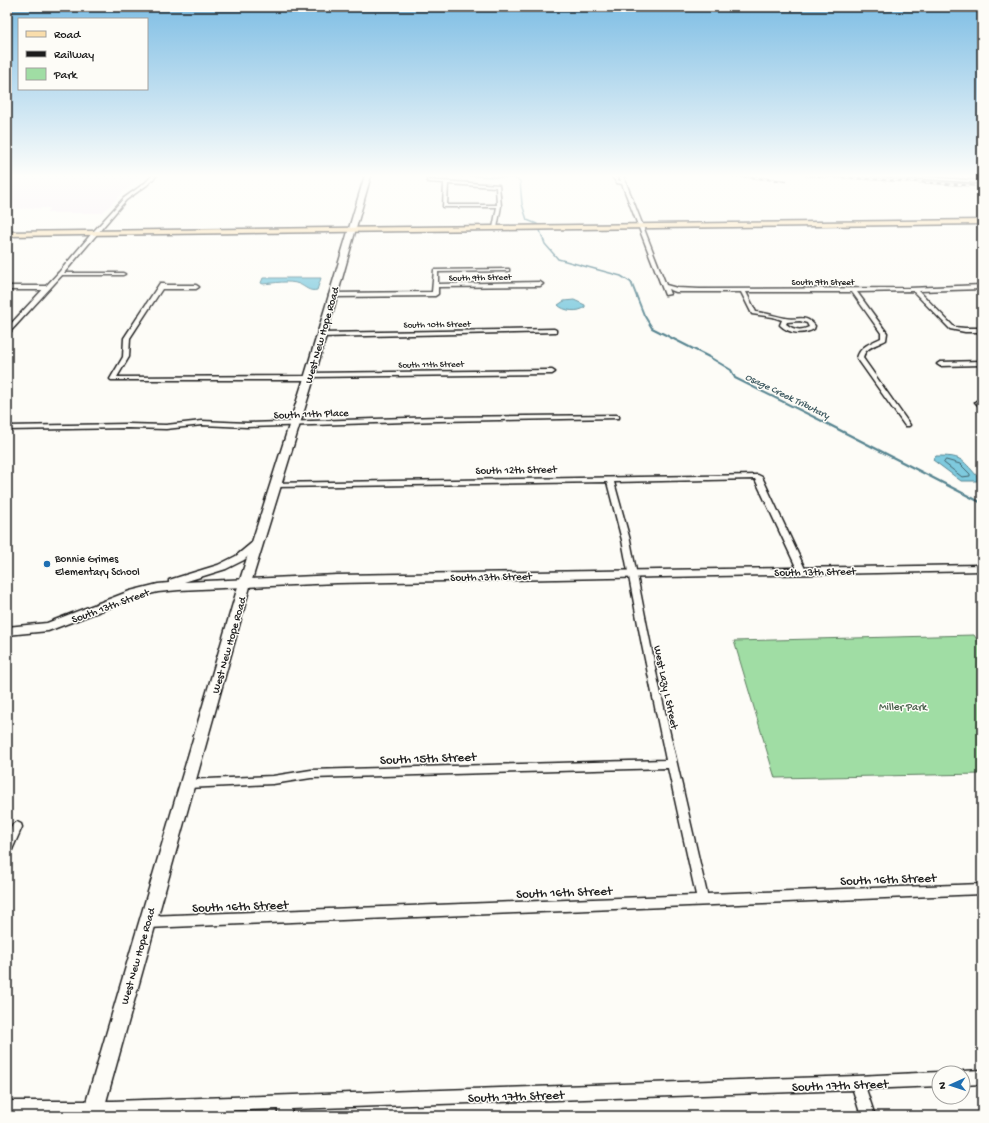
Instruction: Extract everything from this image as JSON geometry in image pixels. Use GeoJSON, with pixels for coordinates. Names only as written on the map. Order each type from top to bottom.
{"type":"FeatureCollection","features":[{"type":"Feature","properties":{"kind":"main road"},"geometry":{"type":"LineString","coordinates":[[7,234],[538,227]]}},
{"type":"Feature","properties":{"kind":"main road","name":"West New Hope Road"},"geometry":{"type":"LineString","coordinates":[[93,1112],[257,543],[309,376],[352,230]]}},
{"type":"Feature","properties":{"kind":"street"},"geometry":{"type":"LineString","coordinates":[[7,332],[100,227]]}},
{"type":"Feature","properties":{"kind":"street"},"geometry":{"type":"LineString","coordinates":[[641,227],[667,294]]}},
{"type":"Feature","properties":{"kind":"street"},"geometry":{"type":"LineString","coordinates":[[436,286],[436,271],[507,270]]}},
{"type":"Feature","properties":{"kind":"street"},"geometry":{"type":"LineString","coordinates":[[60,274],[123,274]]}},
{"type":"Feature","properties":{"kind":"street","name":"South 9th Street"},"geometry":{"type":"LineString","coordinates":[[332,295],[435,294],[436,286],[540,284]]}},
{"type":"Feature","properties":{"kind":"street","name":"South 11th Street"},"geometry":{"type":"LineString","coordinates":[[196,287],[161,286],[127,338],[126,357],[112,379],[552,372]]}},
{"type":"Feature","properties":{"kind":"street","name":"South 9th Street"},"geometry":{"type":"LineString","coordinates":[[665,286],[676,290],[694,291],[975,289],[982,287]]}},
{"type":"Feature","properties":{"kind":"street"},"geometry":{"type":"LineString","coordinates":[[7,288],[47,288]]}},
{"type":"Feature","properties":{"kind":"street"},"geometry":{"type":"LineString","coordinates":[[914,289],[949,325],[956,329],[982,330]]}},
{"type":"Feature","properties":{"kind":"street"},"geometry":{"type":"LineString","coordinates":[[853,290],[884,333],[884,339],[865,348],[861,353],[860,358],[907,425]]}},
{"type":"Feature","properties":{"kind":"street"},"geometry":{"type":"LineString","coordinates":[[743,291],[754,313],[774,316],[786,320],[796,318],[805,320],[812,326],[812,328],[804,332],[791,330],[783,325],[786,320]]}},
{"type":"Feature","properties":{"kind":"street","name":"South 10th Street"},"geometry":{"type":"LineString","coordinates":[[321,334],[554,331]]}},
{"type":"Feature","properties":{"kind":"street"},"geometry":{"type":"LineString","coordinates":[[940,364],[982,363]]}},
{"type":"Feature","properties":{"kind":"street","name":"South 11th Place"},"geometry":{"type":"LineString","coordinates":[[7,428],[121,426],[166,427],[202,423],[247,425],[438,419],[617,417]]}},
{"type":"Feature","properties":{"kind":"street","name":"South 12th Street"},"geometry":{"type":"LineString","coordinates":[[275,485],[758,477],[802,571]]}},
{"type":"Feature","properties":{"kind":"street","name":"West Lazy L Street"},"geometry":{"type":"LineString","coordinates":[[610,479],[632,574],[671,764],[703,900]]}},
{"type":"Feature","properties":{"kind":"street"},"geometry":{"type":"LineString","coordinates":[[158,588],[222,567],[240,558],[257,543]]}},
{"type":"Feature","properties":{"kind":"street","name":"South 13th Street"},"geometry":{"type":"LineString","coordinates":[[7,630],[48,627],[134,594],[158,588],[264,581],[982,568]]}},
{"type":"Feature","properties":{"kind":"street","name":"South 15th Street"},"geometry":{"type":"LineString","coordinates":[[187,784],[273,780],[311,774],[671,764]]}},
{"type":"Feature","properties":{"kind":"street"},"geometry":{"type":"LineString","coordinates":[[7,848],[17,827]]}},
{"type":"Feature","properties":{"kind":"street","name":"South 16th Street"},"geometry":{"type":"LineString","coordinates":[[147,922],[982,889]]}},
{"type":"Feature","properties":{"kind":"street"},"geometry":{"type":"LineString","coordinates":[[971,1078],[982,1077]]}},
{"type":"Feature","properties":{"kind":"street","name":"South 17th Street"},"geometry":{"type":"LineString","coordinates":[[7,1108],[93,1112],[285,1109],[931,1079]]}},
{"type":"Feature","properties":{"kind":"street"},"geometry":{"type":"LineString","coordinates":[[857,1083],[868,1116]]}},
{"type":"Feature","properties":{"kind":"green space","name":"Miller Park"},"geometry":{"type":"Polygon","coordinates":[[[974,635],[982,647],[982,774],[775,778],[734,641],[974,635]]]}},
{"type":"Feature","properties":{"kind":"water"},"geometry":{"type":"Polygon","coordinates":[[[263,278],[321,278],[317,290],[310,290],[299,284],[291,282],[263,284],[261,283],[263,278]]]}},
{"type":"Feature","properties":{"kind":"water"},"geometry":{"type":"Polygon","coordinates":[[[574,300],[585,305],[585,307],[575,311],[563,309],[558,305],[564,301],[574,300]]]}},
{"type":"Feature","properties":{"kind":"water"},"geometry":{"type":"Polygon","coordinates":[[[936,456],[960,459],[977,476],[977,481],[961,481],[933,460],[936,456]]]}},
{"type":"Feature","properties":{"kind":"waterway","name":"Osage Creek Tributary"},"geometry":{"type":"LineString","coordinates":[[539,228],[545,244],[558,259],[621,276],[631,282]]}},
{"type":"Feature","properties":{"kind":"waterway","name":"Osage Creek Tributary"},"geometry":{"type":"LineString","coordinates":[[631,282],[644,315],[652,328],[711,358],[731,370],[735,378],[823,421]]}},
{"type":"Feature","properties":{"kind":"waterway","name":"Osage Creek Tributary"},"geometry":{"type":"LineString","coordinates":[[823,421],[982,503]]}},
{"type":"Feature","properties":{"kind":"place","name":"Bonnie Grimes Elementary School"},"geometry":{"type":"Point","coordinates":[47,564]}}]}
